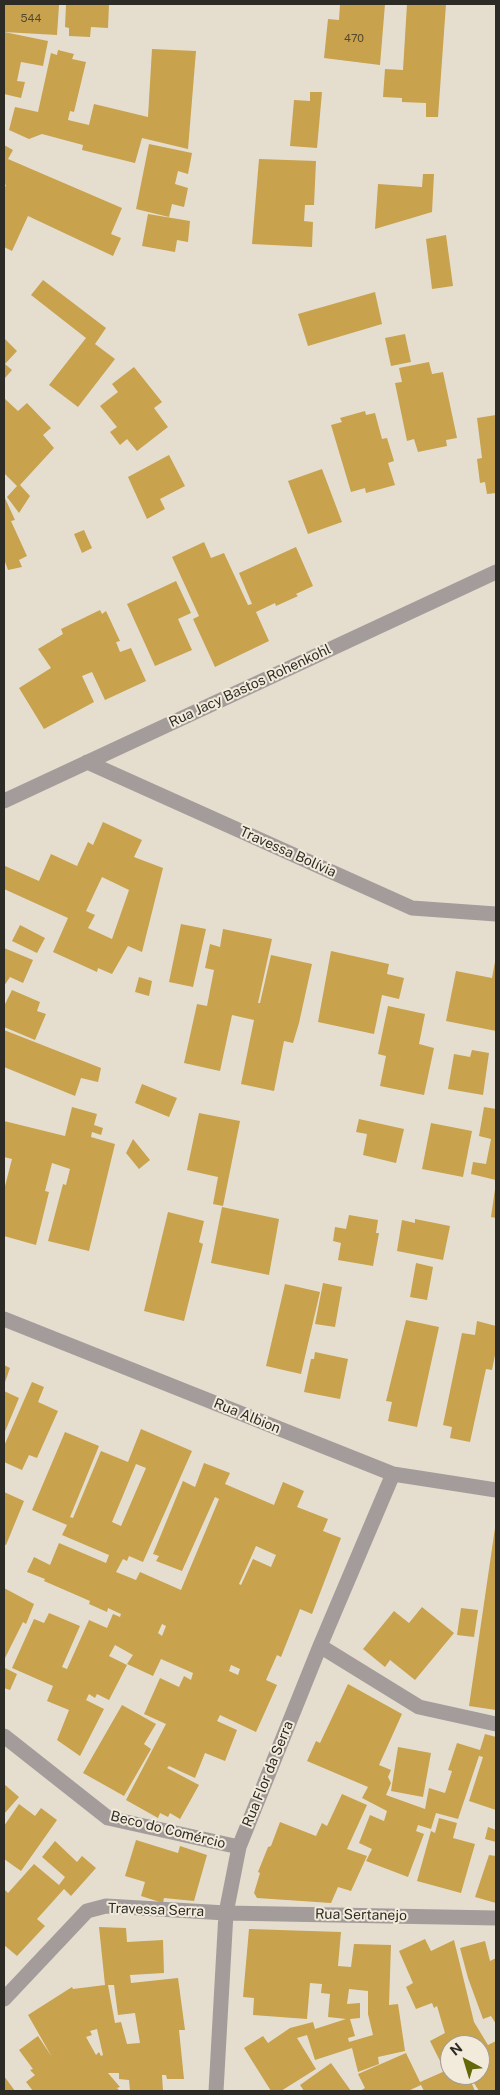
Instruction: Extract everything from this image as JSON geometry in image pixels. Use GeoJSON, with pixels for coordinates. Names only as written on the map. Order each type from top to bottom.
{"type":"FeatureCollection","features":[{"type":"Feature","properties":{"kind":"street","name":"Rua Jacy Bastos Rohenkohl"},"geometry":{"type":"LineString","coordinates":[[4,801],[496,572]]}},
{"type":"Feature","properties":{"kind":"street","name":"Travessa Bolívia"},"geometry":{"type":"LineString","coordinates":[[87,762],[412,908],[496,914]]}},
{"type":"Feature","properties":{"kind":"street","name":"Rua Albion"},"geometry":{"type":"LineString","coordinates":[[4,1319],[393,1474],[496,1490]]}},
{"type":"Feature","properties":{"kind":"street","name":"Rua Flor da Serra"},"geometry":{"type":"LineString","coordinates":[[216,2091],[226,1913],[239,1847],[320,1646],[393,1474]]}},
{"type":"Feature","properties":{"kind":"street"},"geometry":{"type":"LineString","coordinates":[[320,1646],[419,1707],[496,1724]]}},
{"type":"Feature","properties":{"kind":"street","name":"Beco do Comércio"},"geometry":{"type":"LineString","coordinates":[[4,1736],[108,1818],[239,1847]]}},
{"type":"Feature","properties":{"kind":"street","name":"Travessa Serra"},"geometry":{"type":"LineString","coordinates":[[4,2000],[87,1911],[106,1906],[226,1913]]}},
{"type":"Feature","properties":{"kind":"street","name":"Rua Sertanejo"},"geometry":{"type":"LineString","coordinates":[[226,1913],[496,1918]]}},
{"type":"Feature","properties":{"kind":"building"},"geometry":{"type":"Polygon","coordinates":[[[4,4],[59,5],[57,35],[4,32],[4,4]]]}},
{"type":"Feature","properties":{"kind":"building"},"geometry":{"type":"Polygon","coordinates":[[[66,4],[109,4],[108,28],[91,27],[90,37],[69,36],[69,28],[65,27],[66,4]]]}},
{"type":"Feature","properties":{"kind":"building"},"geometry":{"type":"Polygon","coordinates":[[[340,4],[385,4],[380,65],[324,58],[328,19],[339,20],[340,4]]]}},
{"type":"Feature","properties":{"kind":"building"},"geometry":{"type":"Polygon","coordinates":[[[407,4],[446,4],[438,117],[426,117],[426,103],[402,102],[402,98],[383,97],[385,69],[403,70],[407,4]]]}},
{"type":"Feature","properties":{"kind":"building"},"geometry":{"type":"Polygon","coordinates":[[[4,32],[48,41],[43,66],[21,62],[17,81],[25,82],[21,98],[4,94],[4,32]]]}},
{"type":"Feature","properties":{"kind":"building"},"geometry":{"type":"Polygon","coordinates":[[[152,49],[196,51],[188,149],[142,138],[135,163],[82,150],[83,145],[42,134],[29,139],[9,130],[15,107],[38,112],[51,53],[57,55],[58,50],[74,54],[72,59],[86,62],[74,112],[70,111],[68,120],[89,125],[94,104],[148,117],[152,49]]]}},
{"type":"Feature","properties":{"kind":"building"},"geometry":{"type":"Polygon","coordinates":[[[310,92],[322,92],[317,148],[290,146],[294,100],[310,101],[310,92]]]}},
{"type":"Feature","properties":{"kind":"building"},"geometry":{"type":"Polygon","coordinates":[[[149,144],[192,153],[188,174],[178,171],[175,184],[188,188],[184,207],[172,204],[169,217],[136,209],[149,144]]]}},
{"type":"Feature","properties":{"kind":"building"},"geometry":{"type":"Polygon","coordinates":[[[4,145],[13,150],[8,159],[122,208],[111,234],[121,238],[113,256],[28,216],[12,251],[4,247],[4,189],[6,185],[4,184],[4,145]]]}},
{"type":"Feature","properties":{"kind":"building"},"geometry":{"type":"Polygon","coordinates":[[[259,159],[316,161],[314,205],[305,205],[304,221],[313,222],[312,247],[252,244],[259,159]]]}},
{"type":"Feature","properties":{"kind":"building"},"geometry":{"type":"Polygon","coordinates":[[[423,174],[434,174],[432,212],[375,229],[378,184],[422,187],[423,174]]]}},
{"type":"Feature","properties":{"kind":"building"},"geometry":{"type":"Polygon","coordinates":[[[148,214],[190,221],[188,242],[177,240],[175,252],[142,246],[148,214]]]}},
{"type":"Feature","properties":{"kind":"building"},"geometry":{"type":"Polygon","coordinates":[[[446,235],[453,286],[432,289],[426,239],[446,235]]]}},
{"type":"Feature","properties":{"kind":"building"},"geometry":{"type":"Polygon","coordinates":[[[43,280],[106,328],[95,344],[115,359],[78,407],[49,385],[86,338],[31,295],[43,280]]]}},
{"type":"Feature","properties":{"kind":"building"},"geometry":{"type":"Polygon","coordinates":[[[375,292],[382,324],[308,346],[298,314],[375,292]]]}},
{"type":"Feature","properties":{"kind":"building"},"geometry":{"type":"Polygon","coordinates":[[[405,334],[411,362],[391,366],[385,338],[405,334]]]}},
{"type":"Feature","properties":{"kind":"building"},"geometry":{"type":"Polygon","coordinates":[[[4,338],[17,351],[5,364],[12,370],[5,378],[4,338]]]}},
{"type":"Feature","properties":{"kind":"building"},"geometry":{"type":"Polygon","coordinates":[[[429,362],[432,374],[443,372],[457,438],[446,440],[447,446],[418,452],[414,439],[407,441],[395,383],[402,382],[399,368],[429,362]]]}},
{"type":"Feature","properties":{"kind":"building"},"geometry":{"type":"Polygon","coordinates":[[[134,367],[162,402],[154,408],[168,427],[137,451],[127,439],[120,445],[110,432],[117,427],[100,406],[118,392],[112,384],[134,367]]]}},
{"type":"Feature","properties":{"kind":"building"},"geometry":{"type":"Polygon","coordinates":[[[4,398],[18,411],[27,403],[51,428],[43,435],[54,448],[20,485],[30,496],[19,513],[7,497],[17,486],[4,473],[4,398]]]}},
{"type":"Feature","properties":{"kind":"building"},"geometry":{"type":"Polygon","coordinates":[[[365,411],[366,415],[375,413],[382,439],[387,438],[394,461],[388,463],[395,485],[366,493],[365,488],[351,492],[331,425],[342,422],[340,418],[365,411]]]}},
{"type":"Feature","properties":{"kind":"building"},"geometry":{"type":"Polygon","coordinates":[[[496,415],[496,493],[487,494],[485,482],[480,483],[477,459],[482,458],[477,418],[496,415]]]}},
{"type":"Feature","properties":{"kind":"building"},"geometry":{"type":"Polygon","coordinates":[[[169,455],[185,486],[160,499],[165,509],[147,519],[128,477],[169,455]]]}},
{"type":"Feature","properties":{"kind":"building"},"geometry":{"type":"Polygon","coordinates":[[[322,469],[342,522],[308,534],[288,481],[322,469]]]}},
{"type":"Feature","properties":{"kind":"building"},"geometry":{"type":"Polygon","coordinates":[[[4,496],[15,520],[11,521],[27,556],[19,560],[22,567],[8,570],[4,559],[4,496]]]}},
{"type":"Feature","properties":{"kind":"building"},"geometry":{"type":"Polygon","coordinates":[[[84,530],[92,548],[82,553],[74,534],[84,530]]]}},
{"type":"Feature","properties":{"kind":"building"},"geometry":{"type":"Polygon","coordinates":[[[204,542],[211,558],[224,553],[248,605],[252,604],[239,573],[296,547],[313,586],[296,594],[298,596],[276,606],[275,603],[256,612],[269,641],[215,667],[193,619],[199,616],[172,557],[204,542]]]}},
{"type":"Feature","properties":{"kind":"building"},"geometry":{"type":"Polygon","coordinates":[[[176,581],[191,613],[178,619],[192,650],[155,666],[127,604],[176,581]]]}},
{"type":"Feature","properties":{"kind":"building"},"geometry":{"type":"Polygon","coordinates":[[[100,610],[102,614],[106,611],[120,641],[116,642],[120,652],[131,648],[146,681],[105,700],[92,672],[82,676],[94,702],[44,729],[19,688],[51,668],[38,649],[63,634],[61,629],[100,610]]]}},
{"type":"Feature","properties":{"kind":"building"},"geometry":{"type":"Polygon","coordinates":[[[103,822],[142,840],[134,857],[163,868],[142,952],[128,946],[112,974],[98,968],[97,972],[53,952],[68,918],[4,889],[5,866],[39,881],[51,854],[77,866],[88,842],[93,845],[103,822]],[[102,877],[86,911],[95,915],[88,928],[112,939],[129,890],[102,877]]]}},
{"type":"Feature","properties":{"kind":"building"},"geometry":{"type":"Polygon","coordinates":[[[181,924],[206,929],[193,987],[169,982],[181,924]]]}},
{"type":"Feature","properties":{"kind":"building"},"geometry":{"type":"Polygon","coordinates":[[[20,925],[45,938],[37,953],[12,941],[20,925]]]}},
{"type":"Feature","properties":{"kind":"building"},"geometry":{"type":"Polygon","coordinates":[[[223,929],[272,939],[258,1003],[260,1003],[271,955],[312,964],[293,1043],[284,1041],[274,1091],[241,1084],[254,1020],[232,1015],[220,1071],[184,1063],[197,1004],[207,1006],[214,970],[205,968],[210,944],[220,947],[223,929]]]}},
{"type":"Feature","properties":{"kind":"building"},"geometry":{"type":"Polygon","coordinates":[[[4,948],[33,960],[23,983],[10,977],[4,986],[4,948]]]}},
{"type":"Feature","properties":{"kind":"building"},"geometry":{"type":"Polygon","coordinates":[[[331,951],[389,964],[387,974],[404,978],[399,999],[382,995],[374,1034],[318,1022],[331,951]]]}},
{"type":"Feature","properties":{"kind":"building"},"geometry":{"type":"Polygon","coordinates":[[[495,962],[496,1031],[446,1021],[456,971],[492,978],[495,962]]]}},
{"type":"Feature","properties":{"kind":"building"},"geometry":{"type":"Polygon","coordinates":[[[139,977],[152,981],[149,996],[135,992],[139,977]]]}},
{"type":"Feature","properties":{"kind":"building"},"geometry":{"type":"Polygon","coordinates":[[[12,990],[40,1002],[37,1011],[46,1014],[35,1040],[4,1027],[4,1006],[12,990]]]}},
{"type":"Feature","properties":{"kind":"building"},"geometry":{"type":"Polygon","coordinates":[[[388,1006],[425,1014],[419,1044],[434,1048],[424,1095],[380,1086],[386,1056],[378,1054],[388,1006]]]}},
{"type":"Feature","properties":{"kind":"building"},"geometry":{"type":"Polygon","coordinates":[[[4,1030],[101,1068],[98,1082],[81,1078],[75,1096],[4,1067],[4,1030]]]}},
{"type":"Feature","properties":{"kind":"building"},"geometry":{"type":"Polygon","coordinates":[[[472,1050],[489,1053],[483,1095],[448,1089],[454,1054],[470,1057],[472,1050]]]}},
{"type":"Feature","properties":{"kind":"building"},"geometry":{"type":"Polygon","coordinates":[[[142,1084],[177,1098],[169,1117],[135,1103],[142,1084]]]}},
{"type":"Feature","properties":{"kind":"building"},"geometry":{"type":"Polygon","coordinates":[[[72,1107],[97,1114],[94,1125],[103,1128],[101,1135],[92,1132],[91,1137],[115,1144],[89,1251],[48,1241],[63,1184],[66,1185],[70,1169],[52,1163],[45,1191],[49,1192],[36,1245],[4,1236],[4,1190],[12,1159],[4,1157],[4,1121],[65,1136],[72,1107]]]}},
{"type":"Feature","properties":{"kind":"building"},"geometry":{"type":"Polygon","coordinates":[[[484,1107],[496,1109],[496,1180],[471,1174],[473,1162],[486,1164],[491,1139],[479,1136],[484,1107]]]}},
{"type":"Feature","properties":{"kind":"building"},"geometry":{"type":"Polygon","coordinates":[[[199,1113],[240,1121],[223,1206],[213,1204],[218,1177],[187,1170],[199,1113]]]}},
{"type":"Feature","properties":{"kind":"building"},"geometry":{"type":"Polygon","coordinates":[[[359,1119],[404,1129],[396,1163],[363,1155],[367,1134],[356,1132],[359,1119]]]}},
{"type":"Feature","properties":{"kind":"building"},"geometry":{"type":"Polygon","coordinates":[[[431,1123],[472,1131],[463,1177],[422,1169],[431,1123]]]}},
{"type":"Feature","properties":{"kind":"building"},"geometry":{"type":"Polygon","coordinates":[[[133,1139],[150,1160],[139,1169],[126,1153],[133,1139]]]}},
{"type":"Feature","properties":{"kind":"building"},"geometry":{"type":"Polygon","coordinates":[[[496,1189],[496,1218],[491,1217],[496,1189]]]}},
{"type":"Feature","properties":{"kind":"building"},"geometry":{"type":"Polygon","coordinates":[[[222,1207],[279,1219],[269,1275],[211,1263],[222,1207]]]}},
{"type":"Feature","properties":{"kind":"building"},"geometry":{"type":"Polygon","coordinates":[[[168,1212],[204,1221],[199,1242],[203,1244],[184,1321],[144,1311],[168,1212]]]}},
{"type":"Feature","properties":{"kind":"building"},"geometry":{"type":"Polygon","coordinates":[[[349,1215],[378,1220],[376,1233],[379,1233],[373,1266],[338,1260],[341,1243],[333,1241],[335,1227],[346,1229],[349,1215]]]}},
{"type":"Feature","properties":{"kind":"building"},"geometry":{"type":"Polygon","coordinates":[[[415,1219],[450,1226],[443,1260],[397,1251],[402,1220],[415,1223],[415,1219]]]}},
{"type":"Feature","properties":{"kind":"building"},"geometry":{"type":"Polygon","coordinates":[[[416,1263],[433,1267],[427,1300],[410,1297],[416,1263]]]}},
{"type":"Feature","properties":{"kind":"building"},"geometry":{"type":"Polygon","coordinates":[[[323,1283],[342,1287],[335,1327],[315,1324],[323,1283]]]}},
{"type":"Feature","properties":{"kind":"building"},"geometry":{"type":"Polygon","coordinates":[[[285,1284],[320,1292],[301,1374],[266,1366],[285,1284]]]}},
{"type":"Feature","properties":{"kind":"building"},"geometry":{"type":"Polygon","coordinates":[[[406,1320],[439,1327],[417,1427],[388,1421],[392,1402],[386,1401],[406,1320]]]}},
{"type":"Feature","properties":{"kind":"building"},"geometry":{"type":"Polygon","coordinates":[[[477,1321],[496,1326],[496,1350],[492,1370],[486,1369],[470,1442],[450,1438],[452,1427],[443,1425],[462,1333],[475,1335],[477,1321]]]}},
{"type":"Feature","properties":{"kind":"building"},"geometry":{"type":"Polygon","coordinates":[[[315,1352],[348,1359],[340,1399],[304,1392],[311,1359],[314,1359],[315,1352]]]}},
{"type":"Feature","properties":{"kind":"building"},"geometry":{"type":"Polygon","coordinates":[[[4,1365],[10,1368],[4,1385],[4,1365]]]}},
{"type":"Feature","properties":{"kind":"building"},"geometry":{"type":"Polygon","coordinates":[[[32,1382],[44,1387],[38,1402],[58,1411],[37,1458],[29,1455],[22,1470],[4,1462],[4,1446],[32,1382]]]}},
{"type":"Feature","properties":{"kind":"building"},"geometry":{"type":"Polygon","coordinates":[[[4,1391],[19,1398],[4,1434],[4,1391]]]}},
{"type":"Feature","properties":{"kind":"building"},"geometry":{"type":"Polygon","coordinates":[[[141,1429],[192,1451],[143,1562],[129,1556],[127,1561],[123,1559],[116,1572],[136,1580],[140,1572],[181,1590],[219,1499],[215,1497],[182,1571],[156,1561],[159,1556],[153,1554],[183,1481],[195,1487],[204,1463],[230,1473],[225,1484],[274,1505],[283,1482],[304,1491],[297,1507],[328,1519],[323,1531],[341,1538],[312,1614],[300,1609],[281,1657],[277,1655],[266,1680],[277,1685],[256,1732],[220,1715],[217,1721],[237,1730],[225,1761],[205,1753],[195,1778],[169,1766],[167,1768],[199,1785],[180,1819],[170,1813],[168,1817],[160,1813],[158,1818],[126,1800],[166,1724],[144,1714],[160,1678],[179,1687],[184,1676],[191,1680],[193,1673],[161,1659],[153,1676],[127,1664],[133,1655],[115,1645],[109,1656],[127,1665],[109,1700],[97,1694],[95,1698],[89,1694],[86,1700],[104,1709],[80,1756],[57,1740],[69,1710],[47,1701],[53,1686],[12,1668],[34,1619],[44,1623],[49,1613],[80,1626],[62,1667],[67,1669],[89,1620],[107,1628],[113,1614],[120,1617],[121,1614],[108,1608],[107,1612],[89,1604],[90,1601],[27,1572],[34,1557],[50,1565],[59,1543],[106,1563],[109,1555],[62,1535],[67,1525],[32,1510],[65,1432],[99,1446],[70,1517],[73,1518],[101,1451],[128,1462],[141,1429]],[[136,1464],[112,1522],[121,1526],[146,1468],[136,1464]],[[256,1546],[239,1584],[241,1585],[253,1559],[271,1567],[276,1555],[256,1546]],[[162,1624],[158,1633],[162,1636],[166,1626],[162,1624]],[[231,1665],[229,1671],[238,1675],[240,1669],[231,1665]]]}},
{"type":"Feature","properties":{"kind":"building"},"geometry":{"type":"Polygon","coordinates":[[[4,1492],[24,1501],[6,1545],[4,1544],[4,1492]]]}},
{"type":"Feature","properties":{"kind":"building"},"geometry":{"type":"Polygon","coordinates":[[[496,1528],[496,1710],[469,1706],[496,1528]]]}},
{"type":"Feature","properties":{"kind":"building"},"geometry":{"type":"Polygon","coordinates":[[[4,1588],[34,1604],[26,1624],[23,1622],[4,1660],[4,1588]]]}},
{"type":"Feature","properties":{"kind":"building"},"geometry":{"type":"Polygon","coordinates":[[[422,1607],[454,1633],[415,1680],[390,1660],[385,1667],[363,1649],[394,1611],[409,1623],[422,1607]]]}},
{"type":"Feature","properties":{"kind":"building"},"geometry":{"type":"Polygon","coordinates":[[[461,1608],[478,1610],[474,1637],[457,1635],[461,1608]]]}},
{"type":"Feature","properties":{"kind":"building"},"geometry":{"type":"Polygon","coordinates":[[[5,1668],[17,1674],[10,1690],[4,1688],[5,1668]]]}},
{"type":"Feature","properties":{"kind":"building"},"geometry":{"type":"Polygon","coordinates":[[[348,1684],[402,1714],[379,1765],[391,1770],[388,1777],[391,1783],[386,1795],[425,1809],[429,1788],[445,1793],[452,1771],[448,1770],[457,1743],[480,1750],[485,1734],[496,1737],[496,1810],[469,1801],[483,1757],[479,1756],[458,1819],[436,1813],[431,1829],[418,1825],[416,1831],[424,1834],[408,1877],[366,1861],[372,1849],[359,1843],[370,1815],[384,1821],[387,1811],[362,1798],[368,1787],[307,1761],[316,1741],[320,1743],[348,1684]]]}},
{"type":"Feature","properties":{"kind":"building"},"geometry":{"type":"Polygon","coordinates":[[[122,1705],[156,1724],[144,1744],[151,1749],[124,1796],[83,1773],[122,1705]]]}},
{"type":"Feature","properties":{"kind":"building"},"geometry":{"type":"Polygon","coordinates":[[[398,1747],[431,1753],[423,1797],[391,1791],[398,1747]]]}},
{"type":"Feature","properties":{"kind":"building"},"geometry":{"type":"Polygon","coordinates":[[[4,1784],[19,1797],[4,1814],[4,1784]]]}},
{"type":"Feature","properties":{"kind":"building"},"geometry":{"type":"Polygon","coordinates":[[[342,1794],[367,1805],[347,1849],[367,1856],[351,1891],[338,1887],[331,1903],[257,1898],[254,1893],[260,1873],[258,1872],[280,1822],[316,1836],[322,1823],[327,1826],[342,1794]]]}},
{"type":"Feature","properties":{"kind":"building"},"geometry":{"type":"Polygon","coordinates":[[[19,1804],[35,1816],[41,1808],[57,1820],[21,1871],[4,1859],[4,1826],[19,1804]]]}},
{"type":"Feature","properties":{"kind":"building"},"geometry":{"type":"Polygon","coordinates":[[[439,1818],[457,1823],[453,1838],[475,1844],[461,1893],[417,1881],[431,1831],[435,1833],[439,1818]]]}},
{"type":"Feature","properties":{"kind":"building"},"geometry":{"type":"Polygon","coordinates":[[[488,1827],[496,1830],[496,1842],[485,1839],[488,1827]]]}},
{"type":"Feature","properties":{"kind":"building"},"geometry":{"type":"Polygon","coordinates":[[[136,1840],[178,1853],[180,1846],[207,1855],[194,1901],[164,1898],[163,1903],[141,1896],[145,1882],[125,1876],[136,1840]]]}},
{"type":"Feature","properties":{"kind":"building"},"geometry":{"type":"Polygon","coordinates":[[[55,1841],[77,1862],[82,1856],[96,1868],[71,1896],[64,1889],[37,1919],[45,1926],[17,1956],[4,1945],[4,1889],[8,1893],[34,1864],[59,1885],[65,1877],[42,1857],[55,1841]]]}},
{"type":"Feature","properties":{"kind":"building"},"geometry":{"type":"Polygon","coordinates":[[[489,1855],[496,1856],[496,1903],[475,1897],[489,1855]]]}},
{"type":"Feature","properties":{"kind":"building"},"geometry":{"type":"Polygon","coordinates":[[[99,1927],[126,1928],[127,1942],[163,1940],[164,1973],[130,1975],[131,1983],[178,1978],[185,2030],[179,2030],[184,2079],[167,2079],[166,2075],[162,2075],[163,2091],[130,2091],[129,2080],[119,2079],[119,2073],[108,2073],[120,2087],[117,2088],[120,2091],[33,2091],[26,2082],[35,2075],[30,2070],[33,2069],[19,2050],[38,2036],[52,2057],[28,2015],[72,1987],[73,1989],[105,1985],[99,1927]],[[108,1985],[115,2023],[121,2022],[127,2044],[140,2043],[135,2013],[118,2015],[114,1985],[108,1985]],[[97,2029],[90,2031],[92,2035],[86,2037],[96,2055],[99,2052],[101,2056],[103,2055],[97,2029]]]}},
{"type":"Feature","properties":{"kind":"building"},"geometry":{"type":"Polygon","coordinates":[[[249,1929],[341,1932],[338,1966],[351,1967],[354,1944],[391,1945],[389,2005],[398,2004],[405,2051],[378,2057],[379,2064],[358,2072],[352,2048],[315,2060],[307,2035],[297,2038],[316,2069],[281,2091],[271,2091],[244,2048],[263,2036],[268,2043],[290,2028],[313,2022],[315,2029],[346,2019],[328,2017],[330,1994],[321,1993],[322,1984],[310,1983],[307,2019],[253,2015],[254,1998],[243,1997],[249,1929]],[[349,1989],[347,2004],[360,2003],[360,2018],[350,2019],[355,2036],[348,2038],[349,2042],[373,2035],[368,2014],[368,1991],[349,1989]]]}},
{"type":"Feature","properties":{"kind":"building"},"geometry":{"type":"Polygon","coordinates":[[[425,1939],[431,1951],[454,1940],[474,2022],[482,2035],[441,2035],[445,2033],[437,2006],[434,2008],[432,2003],[416,2009],[406,1987],[413,1983],[399,1951],[425,1939]]]}},
{"type":"Feature","properties":{"kind":"building"},"geometry":{"type":"Polygon","coordinates":[[[485,1941],[490,1961],[496,1958],[496,2024],[491,2016],[483,2019],[468,1978],[460,1948],[485,1941]]]}},
{"type":"Feature","properties":{"kind":"building"},"geometry":{"type":"Polygon","coordinates":[[[440,2036],[440,2061],[430,2041],[440,2036]]]}},
{"type":"Feature","properties":{"kind":"building"},"geometry":{"type":"Polygon","coordinates":[[[496,2041],[496,2091],[479,2091],[475,2085],[490,2085],[490,2044],[496,2041]]]}},
{"type":"Feature","properties":{"kind":"building"},"geometry":{"type":"Polygon","coordinates":[[[406,2053],[420,2082],[440,2073],[440,2085],[472,2085],[475,2091],[424,2091],[421,2085],[408,2091],[360,2091],[365,2088],[358,2074],[406,2053]]]}},
{"type":"Feature","properties":{"kind":"building"},"geometry":{"type":"Polygon","coordinates":[[[331,2063],[351,2091],[304,2091],[300,2085],[331,2063]]]}},
{"type":"Feature","properties":{"kind":"building"},"geometry":{"type":"Polygon","coordinates":[[[4,2076],[15,2091],[4,2091],[4,2076]]]}}]}
